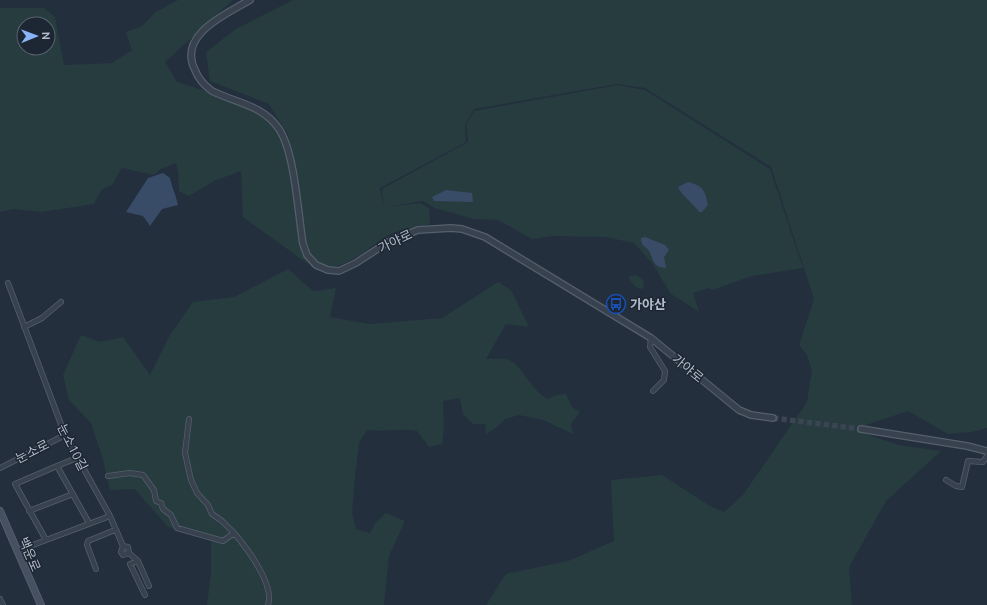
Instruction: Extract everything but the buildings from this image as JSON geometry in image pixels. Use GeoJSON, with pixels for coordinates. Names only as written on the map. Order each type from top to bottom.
{"type":"FeatureCollection","features":[{"type":"Feature","properties":{"kind":"main road","name":"백운로"},"geometry":{"type":"LineString","coordinates":[[0,511],[41,605]]}},
{"type":"Feature","properties":{"kind":"street","name":"가야로"},"geometry":{"type":"LineString","coordinates":[[250,0],[202,32],[190,52],[192,65],[198,76],[209,89],[260,110],[271,119],[280,130],[289,153],[303,244],[307,254],[316,265],[328,270],[344,269],[388,242],[408,233],[427,228],[462,229],[485,236],[507,248],[651,338],[739,410],[752,415],[773,418]]}},
{"type":"Feature","properties":{"kind":"street","name":"눈소10길"},"geometry":{"type":"LineString","coordinates":[[8,283],[65,435],[110,516],[123,546],[121,552],[123,555],[129,553],[138,562]]}},
{"type":"Feature","properties":{"kind":"street"},"geometry":{"type":"LineString","coordinates":[[24,327],[42,318],[61,302]]}},
{"type":"Feature","properties":{"kind":"street"},"geometry":{"type":"LineString","coordinates":[[651,338],[650,347],[665,371],[664,380],[653,391]]}},
{"type":"Feature","properties":{"kind":"street"},"geometry":{"type":"LineString","coordinates":[[189,419],[185,453],[197,493],[208,505],[212,514],[222,521],[234,533],[256,564],[265,582],[270,599],[268,605]]}},
{"type":"Feature","properties":{"kind":"street"},"geometry":{"type":"LineString","coordinates":[[861,429],[967,446],[987,451]]}},
{"type":"Feature","properties":{"kind":"street","name":"눈소로"},"geometry":{"type":"LineString","coordinates":[[0,468],[65,435]]}},
{"type":"Feature","properties":{"kind":"street"},"geometry":{"type":"LineString","coordinates":[[946,480],[956,486],[962,487],[968,461],[982,462],[987,456]]}},
{"type":"Feature","properties":{"kind":"street"},"geometry":{"type":"LineString","coordinates":[[46,540],[15,484],[77,458]]}},
{"type":"Feature","properties":{"kind":"street"},"geometry":{"type":"LineString","coordinates":[[57,466],[89,523]]}},
{"type":"Feature","properties":{"kind":"street"},"geometry":{"type":"LineString","coordinates":[[108,476],[130,473],[144,475],[154,490],[156,501],[161,503],[163,508],[171,516],[177,528],[223,541],[234,533]]}},
{"type":"Feature","properties":{"kind":"street"},"geometry":{"type":"LineString","coordinates":[[30,511],[73,494]]}},
{"type":"Feature","properties":{"kind":"street"},"geometry":{"type":"LineString","coordinates":[[17,551],[110,516]]}},
{"type":"Feature","properties":{"kind":"street"},"geometry":{"type":"LineString","coordinates":[[96,569],[86,545],[88,542],[115,530]]}},
{"type":"Feature","properties":{"kind":"street"},"geometry":{"type":"LineString","coordinates":[[145,595],[130,564],[138,562],[149,586]]}},
{"type":"Feature","properties":{"kind":"street"},"geometry":{"type":"LineString","coordinates":[[0,599],[4,605]]}},
{"type":"Feature","properties":{"kind":"green space"},"geometry":{"type":"Polygon","coordinates":[[[178,0],[233,0],[165,62],[177,82],[215,94],[242,105],[255,112],[274,126],[280,136],[289,164],[299,241],[308,264],[243,217],[241,171],[214,181],[189,196],[179,191],[176,163],[161,169],[154,175],[122,168],[112,185],[102,189],[94,204],[41,212],[14,209],[0,212],[0,8],[44,8],[54,16],[16,16],[16,56],[56,56],[56,22],[64,65],[112,63],[132,50],[126,32],[142,26],[156,12],[178,0]]]}},
{"type":"Feature","properties":{"kind":"green space"},"geometry":{"type":"Polygon","coordinates":[[[293,0],[987,0],[987,428],[972,432],[948,434],[908,411],[863,426],[857,431],[898,445],[941,451],[886,501],[849,567],[852,605],[486,605],[506,574],[568,561],[614,541],[611,480],[662,475],[710,506],[724,512],[743,495],[807,402],[812,370],[807,355],[799,345],[814,299],[771,167],[645,88],[617,84],[474,109],[465,124],[466,142],[380,188],[384,207],[382,189],[468,142],[466,124],[474,111],[618,85],[645,90],[770,169],[803,268],[752,276],[712,290],[709,288],[693,293],[699,312],[671,294],[652,263],[634,243],[605,237],[552,236],[532,239],[498,220],[474,219],[435,208],[423,201],[386,207],[420,203],[429,208],[430,224],[395,232],[380,240],[346,263],[335,266],[324,265],[315,258],[306,243],[288,135],[269,104],[210,81],[206,52],[236,29],[293,0]]]}},
{"type":"Feature","properties":{"kind":"green space"},"geometry":{"type":"Polygon","coordinates":[[[288,269],[313,291],[336,288],[330,317],[369,324],[442,318],[498,282],[511,290],[529,327],[506,324],[486,359],[502,359],[511,361],[516,364],[537,391],[542,395],[548,399],[556,395],[566,394],[572,407],[580,412],[571,424],[573,434],[543,420],[519,415],[505,419],[496,428],[486,434],[485,424],[473,424],[463,414],[460,398],[443,401],[444,428],[442,444],[429,447],[417,431],[367,430],[359,443],[355,477],[352,513],[356,529],[370,533],[376,522],[386,513],[405,521],[389,556],[384,605],[207,605],[211,573],[211,539],[168,527],[135,489],[110,490],[102,456],[91,423],[69,400],[63,375],[81,335],[100,342],[123,337],[150,375],[170,335],[193,302],[234,297],[288,269]]]}},
{"type":"Feature","properties":{"kind":"green space"},"geometry":{"type":"Polygon","coordinates":[[[636,275],[644,281],[643,289],[636,287],[631,281],[629,276],[636,275]]]}},
{"type":"Feature","properties":{"kind":"water"},"geometry":{"type":"Polygon","coordinates":[[[163,173],[170,178],[178,205],[162,209],[150,226],[143,216],[126,212],[148,178],[163,173]]]}},
{"type":"Feature","properties":{"kind":"water"},"geometry":{"type":"Polygon","coordinates":[[[688,182],[701,187],[705,193],[708,205],[702,212],[699,212],[678,187],[688,182]]]}},
{"type":"Feature","properties":{"kind":"water"},"geometry":{"type":"Polygon","coordinates":[[[446,190],[472,193],[473,202],[434,201],[432,197],[446,190]]]}},
{"type":"Feature","properties":{"kind":"water"},"geometry":{"type":"Polygon","coordinates":[[[645,237],[665,245],[669,250],[664,257],[666,268],[656,265],[648,249],[642,243],[641,238],[645,237]]]}},
{"type":"Feature","properties":{"kind":"tunnel"},"geometry":{"type":"LineString","coordinates":[[773,418],[861,429]]}},
{"type":"Feature","properties":{"kind":"place","name":"가야산"},"geometry":{"type":"Point","coordinates":[616,304]}}]}
